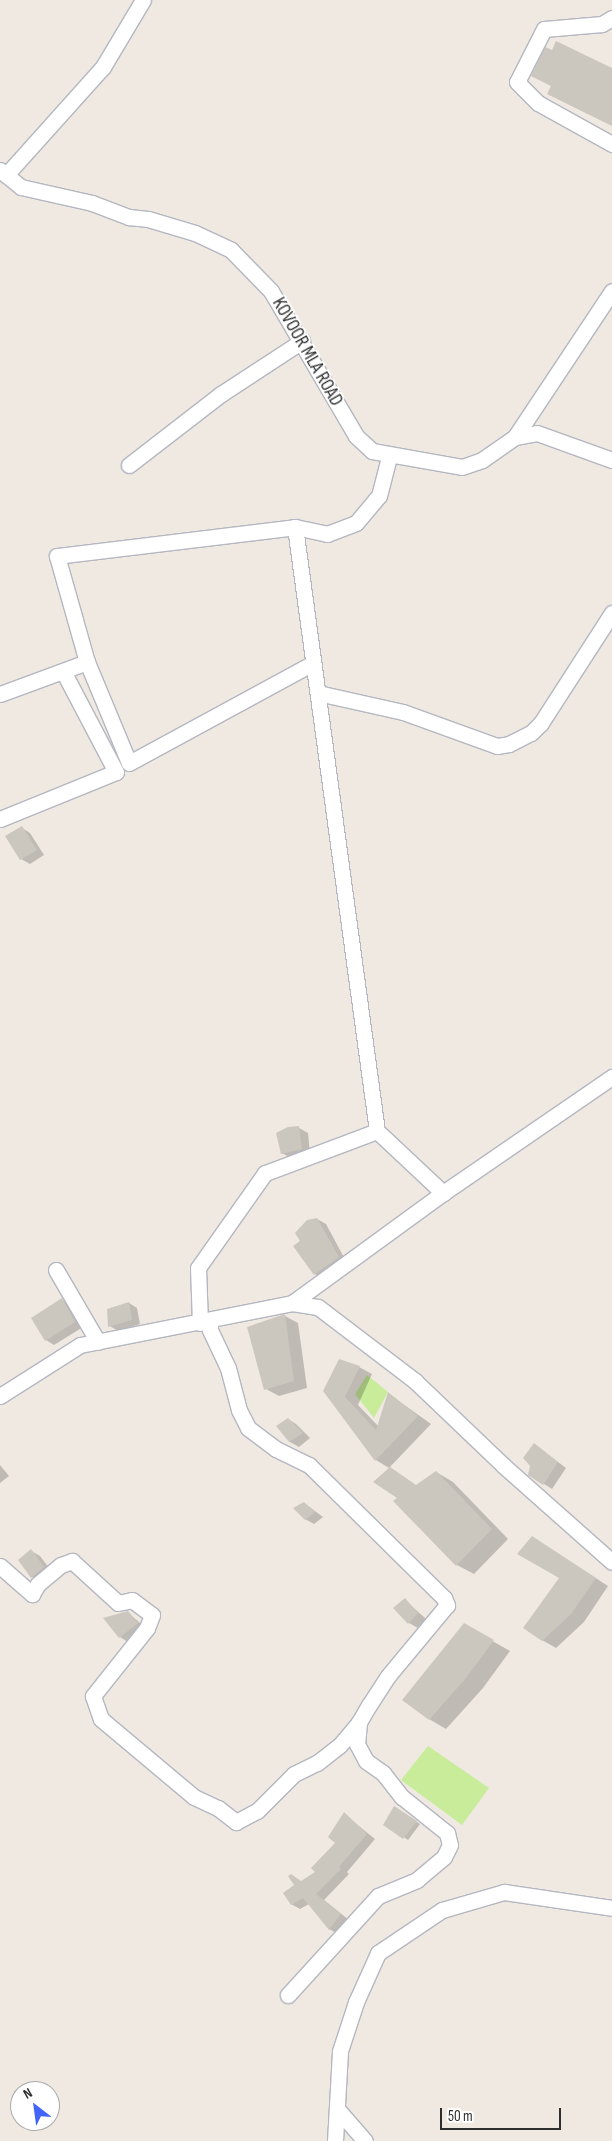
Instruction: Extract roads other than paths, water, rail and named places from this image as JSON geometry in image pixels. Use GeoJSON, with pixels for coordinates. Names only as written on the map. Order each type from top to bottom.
{"type":"FeatureCollection","features":[{"type":"Feature","properties":{"kind":"street"},"geometry":{"type":"LineString","coordinates":[[3,173],[103,67],[143,0]]}},
{"type":"Feature","properties":{"kind":"street"},"geometry":{"type":"LineString","coordinates":[[612,18],[602,24],[544,29],[517,82],[538,103],[612,144]]}},
{"type":"Feature","properties":{"kind":"street","name":"KOVOOR MLA ROAD"},"geometry":{"type":"LineString","coordinates":[[3,173],[21,187],[92,203],[129,218],[148,219],[195,233],[231,250],[271,291],[356,436],[372,452],[389,457],[462,467],[482,460],[515,436],[537,432],[612,460]]}},
{"type":"Feature","properties":{"kind":"street"},"geometry":{"type":"LineString","coordinates":[[515,436],[612,291]]}},
{"type":"Feature","properties":{"kind":"street"},"geometry":{"type":"LineString","coordinates":[[128,465],[222,394],[302,341]]}},
{"type":"Feature","properties":{"kind":"street"},"geometry":{"type":"LineString","coordinates":[[314,662],[128,762],[87,662],[57,556],[295,527],[327,534],[356,524],[379,496],[389,457]]}},
{"type":"Feature","properties":{"kind":"street"},"geometry":{"type":"LineString","coordinates":[[295,527],[377,1131],[443,1193]]}},
{"type":"Feature","properties":{"kind":"street"},"geometry":{"type":"LineString","coordinates":[[318,693],[403,712],[497,746],[509,744],[531,733],[541,723],[612,613]]}},
{"type":"Feature","properties":{"kind":"street"},"geometry":{"type":"LineString","coordinates":[[0,694],[87,662]]}},
{"type":"Feature","properties":{"kind":"street"},"geometry":{"type":"LineString","coordinates":[[0,819],[116,772],[63,671]]}},
{"type":"Feature","properties":{"kind":"street"},"geometry":{"type":"LineString","coordinates":[[292,1303],[443,1193],[612,1077]]}},
{"type":"Feature","properties":{"kind":"street"},"geometry":{"type":"LineString","coordinates":[[0,1566],[32,1594],[38,1584],[61,1565],[72,1561],[118,1603],[132,1600],[152,1615],[147,1628],[119,1659],[109,1680],[93,1696],[101,1719],[194,1797],[218,1808],[236,1822],[257,1810],[294,1774],[317,1763],[340,1746],[359,1722],[388,1676],[447,1605],[444,1598],[314,1469],[276,1449],[248,1428],[239,1410],[228,1368],[205,1322],[198,1268],[265,1173],[377,1131]]}},
{"type":"Feature","properties":{"kind":"street"},"geometry":{"type":"LineString","coordinates":[[56,1270],[98,1342]]}},
{"type":"Feature","properties":{"kind":"street"},"geometry":{"type":"LineString","coordinates":[[0,1396],[80,1345],[205,1322],[292,1303],[318,1307],[415,1381],[504,1466],[612,1562]]}},
{"type":"Feature","properties":{"kind":"street"},"geometry":{"type":"LineString","coordinates":[[288,1995],[378,1896],[417,1880],[444,1857],[450,1845],[447,1834],[438,1824],[402,1797],[383,1773],[360,1754],[357,1744],[359,1722]]}},
{"type":"Feature","properties":{"kind":"street"},"geometry":{"type":"LineString","coordinates":[[335,2141],[340,2051],[356,2002],[378,1953],[442,1910],[504,1892],[612,1908]]}},
{"type":"Feature","properties":{"kind":"street"},"geometry":{"type":"LineString","coordinates":[[338,2110],[365,2141]]}}]}
